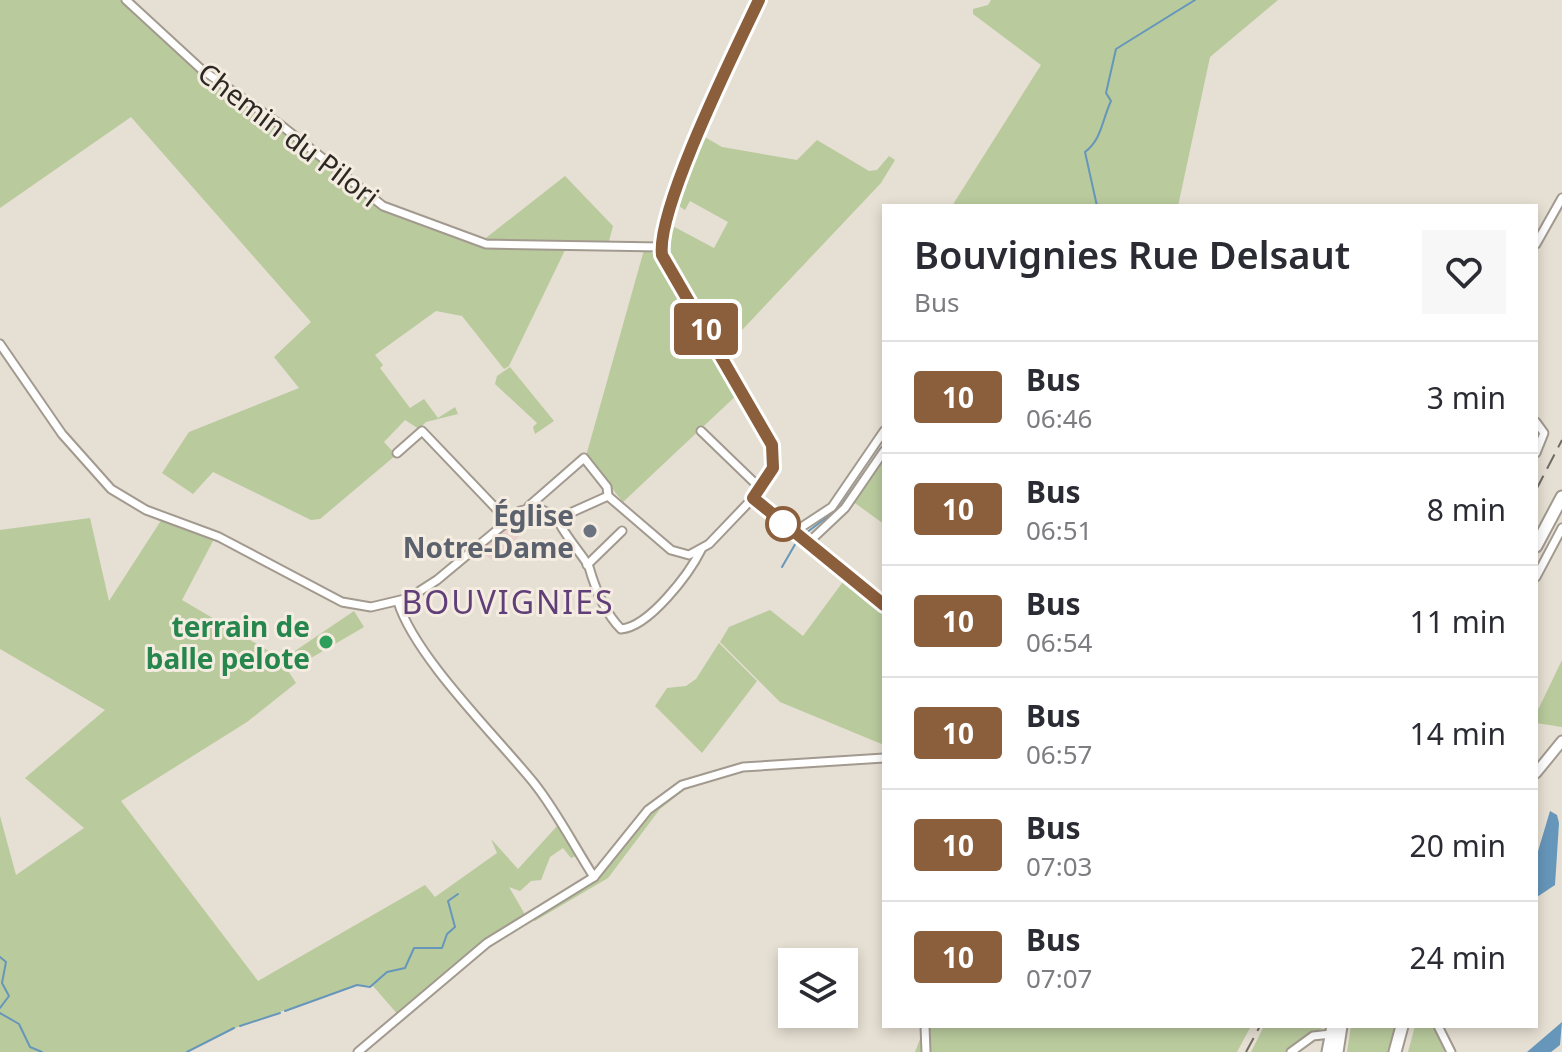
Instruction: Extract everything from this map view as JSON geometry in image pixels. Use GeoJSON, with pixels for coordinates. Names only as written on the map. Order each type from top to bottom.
{"type":"FeatureCollection","features":[{"type":"Feature","properties":{"kind":"highway"},"geometry":{"type":"LineString","coordinates":[[1538,542],[1562,497]]}},
{"type":"Feature","properties":{"kind":"highway"},"geometry":{"type":"LineString","coordinates":[[1337,1052],[1341,1028]]}},
{"type":"Feature","properties":{"kind":"highway"},"geometry":{"type":"LineString","coordinates":[[1395,1052],[1401,1028]]}},
{"type":"Feature","properties":{"kind":"highway"},"geometry":{"type":"LineString","coordinates":[[1402,1052],[1408,1028]]}},
{"type":"Feature","properties":{"kind":"highway"},"geometry":{"type":"LineString","coordinates":[[1328,1052],[1332,1030]]}},
{"type":"Feature","properties":{"kind":"street","name":"Chemin du Pilori"},"geometry":{"type":"LineString","coordinates":[[126,0],[201,69],[282,126],[383,206],[486,244],[661,247]]}},
{"type":"Feature","properties":{"kind":"street"},"geometry":{"type":"LineString","coordinates":[[557,518],[562,533],[587,565],[588,573],[615,623],[621,629],[634,628],[645,621],[686,574],[701,550],[753,498],[773,468],[772,445],[742,387],[666,263],[661,247],[665,222],[679,181],[759,0]]}},
{"type":"Feature","properties":{"kind":"street"},"geometry":{"type":"LineString","coordinates":[[1538,240],[1562,198]]}},
{"type":"Feature","properties":{"kind":"street"},"geometry":{"type":"LineString","coordinates":[[0,344],[62,434],[100,479],[123,497],[219,537],[342,602],[371,607],[398,602],[430,586],[584,458],[607,487],[608,496],[671,550],[689,555],[701,550]]}},
{"type":"Feature","properties":{"kind":"street"},"geometry":{"type":"LineString","coordinates":[[1538,425],[1544,433],[1538,448]]}},
{"type":"Feature","properties":{"kind":"street"},"geometry":{"type":"LineString","coordinates":[[397,453],[422,431],[508,521]]}},
{"type":"Feature","properties":{"kind":"street"},"geometry":{"type":"LineString","coordinates":[[701,431],[760,488]]}},
{"type":"Feature","properties":{"kind":"street"},"geometry":{"type":"LineString","coordinates":[[801,537],[832,507],[882,434]]}},
{"type":"Feature","properties":{"kind":"street"},"geometry":{"type":"LineString","coordinates":[[801,537],[845,508],[882,454]]}},
{"type":"Feature","properties":{"kind":"street"},"geometry":{"type":"LineString","coordinates":[[529,506],[557,518],[608,496]]}},
{"type":"Feature","properties":{"kind":"street"},"geometry":{"type":"LineString","coordinates":[[753,498],[882,604]]}},
{"type":"Feature","properties":{"kind":"street"},"geometry":{"type":"LineString","coordinates":[[1538,573],[1562,528]]}},
{"type":"Feature","properties":{"kind":"street"},"geometry":{"type":"LineString","coordinates":[[587,565],[622,531]]}},
{"type":"Feature","properties":{"kind":"street"},"geometry":{"type":"LineString","coordinates":[[398,602],[408,624],[450,683],[543,796],[594,877]]}},
{"type":"Feature","properties":{"kind":"street"},"geometry":{"type":"LineString","coordinates":[[1538,771],[1562,741]]}},
{"type":"Feature","properties":{"kind":"street"},"geometry":{"type":"LineString","coordinates":[[358,1052],[477,951],[594,877],[648,810],[682,785],[743,767],[882,758]]}},
{"type":"Feature","properties":{"kind":"street"},"geometry":{"type":"LineString","coordinates":[[925,1028],[926,1052]]}},
{"type":"Feature","properties":{"kind":"street"},"geometry":{"type":"LineString","coordinates":[[1439,1028],[1451,1052]]}},
{"type":"Feature","properties":{"kind":"street"},"geometry":{"type":"LineString","coordinates":[[1291,1052],[1313,1036],[1332,1030]]}},
{"type":"Feature","properties":{"kind":"shaded area"},"geometry":{"type":"Polygon","coordinates":[[[519,518],[527,528],[494,562],[480,550],[519,518]]]}},
{"type":"Feature","properties":{"kind":"green space"},"geometry":{"type":"Polygon","coordinates":[[[0,0],[126,0],[192,62],[370,198],[479,242],[567,246],[509,366],[504,369],[462,316],[436,311],[375,355],[383,365],[380,368],[410,408],[424,399],[438,418],[455,407],[458,414],[426,422],[419,429],[405,420],[384,442],[396,455],[320,519],[311,520],[213,472],[193,494],[162,473],[189,432],[299,388],[274,357],[311,322],[131,117],[0,208],[0,0]]]}},
{"type":"Feature","properties":{"kind":"green space"},"geometry":{"type":"Polygon","coordinates":[[[991,0],[1278,0],[1210,57],[1178,204],[953,204],[1041,65],[973,14],[973,9],[988,5],[991,0]]]}},
{"type":"Feature","properties":{"kind":"green space"},"geometry":{"type":"Polygon","coordinates":[[[703,136],[722,147],[797,160],[817,140],[869,171],[877,170],[889,156],[895,160],[881,183],[723,350],[666,255],[667,223],[714,248],[728,222],[690,201],[685,210],[676,204],[695,146],[703,136]]]}},
{"type":"Feature","properties":{"kind":"green space"},"geometry":{"type":"Polygon","coordinates":[[[565,176],[613,226],[608,245],[482,241],[565,176]]]}},
{"type":"Feature","properties":{"kind":"green space"},"geometry":{"type":"Polygon","coordinates":[[[644,250],[656,254],[741,391],[623,502],[586,456],[644,250]]]}},
{"type":"Feature","properties":{"kind":"green space"},"geometry":{"type":"Polygon","coordinates":[[[510,367],[554,421],[535,434],[533,427],[537,423],[495,384],[497,376],[510,367]]]}},
{"type":"Feature","properties":{"kind":"green space"},"geometry":{"type":"Polygon","coordinates":[[[882,457],[882,523],[852,501],[882,457]]]}},
{"type":"Feature","properties":{"kind":"green space"},"geometry":{"type":"Polygon","coordinates":[[[90,518],[109,601],[162,519],[211,537],[213,541],[182,600],[279,657],[296,683],[247,722],[121,801],[258,981],[425,885],[435,897],[497,853],[491,839],[518,869],[558,825],[578,855],[571,858],[563,848],[550,857],[541,880],[531,881],[520,891],[509,887],[527,918],[499,935],[400,1017],[373,986],[357,985],[240,1026],[187,1052],[0,1052],[0,816],[16,875],[84,828],[25,778],[105,710],[0,649],[0,530],[90,518]]]}},
{"type":"Feature","properties":{"kind":"green space"},"geometry":{"type":"Polygon","coordinates":[[[845,579],[882,609],[882,744],[780,702],[720,642],[729,627],[770,610],[803,636],[845,579]]]}},
{"type":"Feature","properties":{"kind":"green space","name":"terrain de balle pelote"},"geometry":{"type":"Polygon","coordinates":[[[354,611],[364,627],[299,665],[292,653],[354,611]]]}},
{"type":"Feature","properties":{"kind":"green space"},"geometry":{"type":"Polygon","coordinates":[[[719,643],[757,681],[702,753],[655,706],[667,688],[686,686],[696,679],[719,643]]]}},
{"type":"Feature","properties":{"kind":"green space"},"geometry":{"type":"Polygon","coordinates":[[[1562,660],[1562,727],[1538,723],[1538,710],[1562,660]]]}},
{"type":"Feature","properties":{"kind":"green space"},"geometry":{"type":"Polygon","coordinates":[[[693,783],[660,809],[608,878],[535,921],[529,918],[596,878],[665,801],[693,783]]]}},
{"type":"Feature","properties":{"kind":"green space"},"geometry":{"type":"Polygon","coordinates":[[[924,1028],[1250,1028],[1237,1052],[915,1052],[924,1028]]]}},
{"type":"Feature","properties":{"kind":"green space"},"geometry":{"type":"Polygon","coordinates":[[[1263,1028],[1322,1028],[1288,1052],[1251,1052],[1263,1028]]]}},
{"type":"Feature","properties":{"kind":"green space"},"geometry":{"type":"Polygon","coordinates":[[[1351,1028],[1396,1028],[1390,1052],[1347,1052],[1351,1028]]]}},
{"type":"Feature","properties":{"kind":"green space"},"geometry":{"type":"Polygon","coordinates":[[[1414,1028],[1434,1028],[1445,1052],[1408,1052],[1414,1028]]]}},
{"type":"Feature","properties":{"kind":"water"},"geometry":{"type":"Polygon","coordinates":[[[1550,811],[1557,815],[1559,823],[1555,885],[1538,896],[1538,851],[1550,811]]]}},
{"type":"Feature","properties":{"kind":"water"},"geometry":{"type":"Polygon","coordinates":[[[1562,1022],[1560,1045],[1551,1052],[1527,1052],[1562,1022]]]}},
{"type":"Feature","properties":{"kind":"waterway"},"geometry":{"type":"LineString","coordinates":[[1097,204],[1085,152],[1098,135],[1111,101],[1106,93],[1116,49],[1195,0]]}},
{"type":"Feature","properties":{"kind":"waterway"},"geometry":{"type":"LineString","coordinates":[[806,533],[839,508],[882,447]]}},
{"type":"Feature","properties":{"kind":"waterway"},"geometry":{"type":"LineString","coordinates":[[782,567],[797,541]]}},
{"type":"Feature","properties":{"kind":"waterway"},"geometry":{"type":"LineString","coordinates":[[285,1011],[357,985],[370,987],[387,972],[405,968],[414,948],[442,948],[447,934],[455,927],[448,901],[458,894]]}},
{"type":"Feature","properties":{"kind":"waterway"},"geometry":{"type":"LineString","coordinates":[[0,957],[6,962],[2,983],[9,996],[0,1008]]}},
{"type":"Feature","properties":{"kind":"waterway"},"geometry":{"type":"LineString","coordinates":[[0,1013],[19,1024],[30,1047],[42,1052]]}},
{"type":"Feature","properties":{"kind":"waterway"},"geometry":{"type":"LineString","coordinates":[[240,1026],[280,1013]]}},
{"type":"Feature","properties":{"kind":"waterway"},"geometry":{"type":"LineString","coordinates":[[187,1052],[234,1028]]}},
{"type":"Feature","properties":{"kind":"railway"},"geometry":{"type":"LineString","coordinates":[[1538,486],[1562,440]]}},
{"type":"Feature","properties":{"kind":"railway"},"geometry":{"type":"LineString","coordinates":[[1246,1052],[1259,1028]]}},
{"type":"Feature","properties":{"kind":"bus line","name":"10"},"geometry":{"type":"LineString","coordinates":[[759,0],[672,200],[661,236],[662,255],[737,378],[772,445],[773,468],[753,498],[882,603]]}},
{"type":"Feature","properties":{"kind":"place","name":"Église Notre-Dame"},"geometry":{"type":"Point","coordinates":[590,531]}},
{"type":"Feature","properties":{"kind":"place","name":"terrain de balle pelote"},"geometry":{"type":"Point","coordinates":[326,642]}},
{"type":"Feature","properties":{"kind":"district","name":"BOUVIGNIES"},"geometry":{"type":"Point","coordinates":[508,601]}}]}
